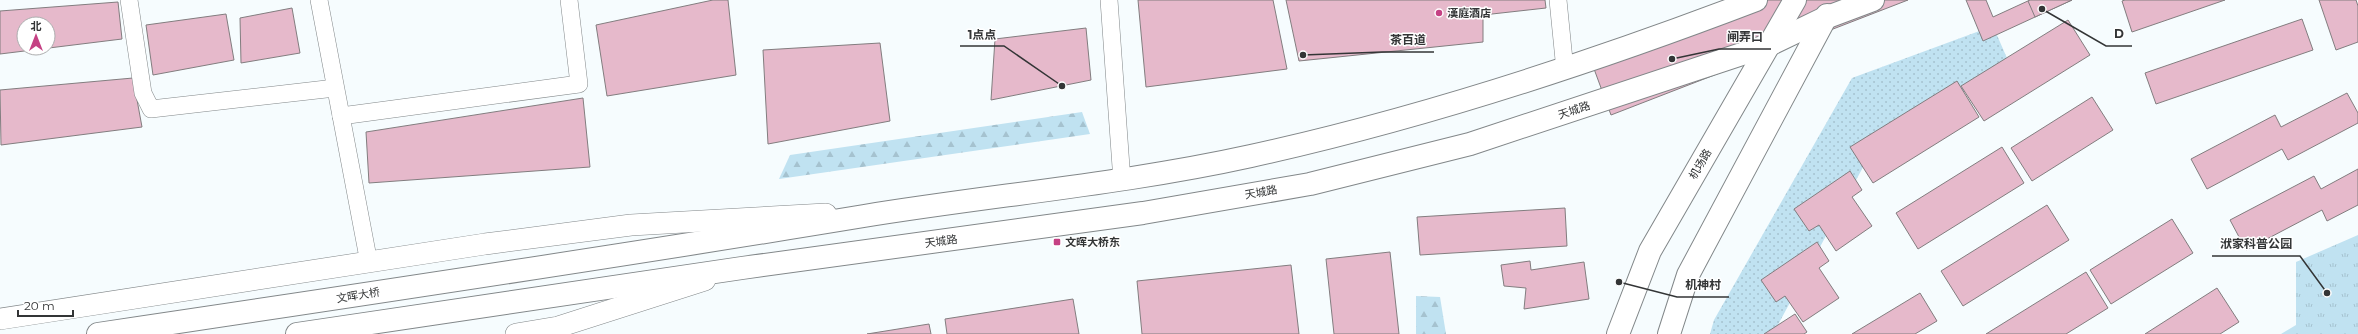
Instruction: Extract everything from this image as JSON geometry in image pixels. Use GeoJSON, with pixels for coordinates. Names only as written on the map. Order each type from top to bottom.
{"type":"FeatureCollection","features":[{"type":"Feature","properties":{"kind":"main road"},"geometry":{"type":"LineString","coordinates":[[907,209],[1122,181],[1251,156],[1368,127],[1565,70],[1756,0]]}},
{"type":"Feature","properties":{"kind":"main road","name":"机场路"},"geometry":{"type":"LineString","coordinates":[[1618,334],[1650,251],[1795,0]]}},
{"type":"Feature","properties":{"kind":"main road"},"geometry":{"type":"LineString","coordinates":[[1669,334],[1688,275],[1836,0]]}},
{"type":"Feature","properties":{"kind":"main road","name":"天城路"},"geometry":{"type":"LineString","coordinates":[[296,334],[742,268],[1143,213],[1310,184],[1470,144],[1769,45],[1825,18],[1873,0]]}},
{"type":"Feature","properties":{"kind":"main road","name":"文晖大桥"},"geometry":{"type":"LineString","coordinates":[[98,334],[618,256],[907,209]]}},
{"type":"Feature","properties":{"kind":"street"},"geometry":{"type":"LineString","coordinates":[[129,0],[143,93],[151,109],[335,88]]}},
{"type":"Feature","properties":{"kind":"street"},"geometry":{"type":"LineString","coordinates":[[319,0],[369,263]]}},
{"type":"Feature","properties":{"kind":"street"},"geometry":{"type":"LineString","coordinates":[[341,116],[579,84],[569,0]]}},
{"type":"Feature","properties":{"kind":"street"},"geometry":{"type":"LineString","coordinates":[[1109,0],[1122,181]]}},
{"type":"Feature","properties":{"kind":"street"},"geometry":{"type":"LineString","coordinates":[[1558,0],[1565,70]]}},
{"type":"Feature","properties":{"kind":"street"},"geometry":{"type":"LineString","coordinates":[[0,319],[486,244],[631,225],[907,209]]}},
{"type":"Feature","properties":{"kind":"street"},"geometry":{"type":"LineString","coordinates":[[516,334],[558,328],[742,268]]}},
{"type":"Feature","properties":{"kind":"green space"},"geometry":{"type":"Polygon","coordinates":[[[1993,26],[2010,65],[1875,145],[1773,334],[1710,334],[1714,320],[1852,78],[1993,26]]]}},
{"type":"Feature","properties":{"kind":"green space"},"geometry":{"type":"Polygon","coordinates":[[[1082,112],[1090,134],[779,179],[790,155],[1082,112]]]}},
{"type":"Feature","properties":{"kind":"green space"},"geometry":{"type":"Polygon","coordinates":[[[2358,235],[2358,334],[2281,334],[2296,325],[2296,262],[2358,235]]]}},
{"type":"Feature","properties":{"kind":"green space"},"geometry":{"type":"Polygon","coordinates":[[[1416,296],[1440,297],[1446,334],[1416,334],[1416,296]]]}},
{"type":"Feature","properties":{"kind":"building"},"geometry":{"type":"Polygon","coordinates":[[[713,0],[728,0],[736,75],[607,96],[596,25],[713,0]]]}},
{"type":"Feature","properties":{"kind":"building"},"geometry":{"type":"Polygon","coordinates":[[[1138,0],[1273,0],[1287,69],[1146,87],[1138,0]]]}},
{"type":"Feature","properties":{"kind":"building"},"geometry":{"type":"Polygon","coordinates":[[[1286,0],[1545,0],[1546,8],[1483,15],[1483,42],[1299,61],[1286,0]]]}},
{"type":"Feature","properties":{"kind":"building"},"geometry":{"type":"Polygon","coordinates":[[[1731,0],[1908,0],[1611,115],[1590,58],[1731,0]]]}},
{"type":"Feature","properties":{"kind":"building"},"geometry":{"type":"Polygon","coordinates":[[[1966,0],[1986,0],[1993,17],[2030,0],[2072,0],[1983,41],[1966,0]]]}},
{"type":"Feature","properties":{"kind":"building"},"geometry":{"type":"Polygon","coordinates":[[[2072,0],[2035,17],[2028,1],[2072,0]]]}},
{"type":"Feature","properties":{"kind":"building"},"geometry":{"type":"Polygon","coordinates":[[[2225,0],[2132,32],[2122,1],[2225,0]]]}},
{"type":"Feature","properties":{"kind":"building"},"geometry":{"type":"Polygon","coordinates":[[[2319,0],[2356,0],[2358,6],[2358,42],[2336,50],[2319,0]]]}},
{"type":"Feature","properties":{"kind":"building"},"geometry":{"type":"Polygon","coordinates":[[[118,2],[122,39],[56,47],[56,16],[16,16],[16,52],[0,54],[0,11],[118,2]]]}},
{"type":"Feature","properties":{"kind":"building"},"geometry":{"type":"Polygon","coordinates":[[[292,8],[300,53],[241,63],[240,18],[292,8]]]}},
{"type":"Feature","properties":{"kind":"building"},"geometry":{"type":"Polygon","coordinates":[[[226,14],[234,60],[153,75],[146,25],[226,14]]]}},
{"type":"Feature","properties":{"kind":"building"},"geometry":{"type":"Polygon","coordinates":[[[2302,19],[2313,50],[2156,104],[2145,73],[2302,19]]]}},
{"type":"Feature","properties":{"kind":"building"},"geometry":{"type":"Polygon","coordinates":[[[2068,20],[2090,55],[1984,121],[1961,86],[2068,20]]]}},
{"type":"Feature","properties":{"kind":"building"},"geometry":{"type":"Polygon","coordinates":[[[1086,28],[1091,80],[991,100],[995,39],[1086,28]]]}},
{"type":"Feature","properties":{"kind":"building"},"geometry":{"type":"Polygon","coordinates":[[[880,43],[890,121],[768,144],[763,50],[880,43]]]}},
{"type":"Feature","properties":{"kind":"building"},"geometry":{"type":"Polygon","coordinates":[[[133,78],[142,127],[1,145],[0,90],[133,78]]]}},
{"type":"Feature","properties":{"kind":"building"},"geometry":{"type":"Polygon","coordinates":[[[1957,81],[1979,117],[1873,183],[1850,147],[1957,81]]]}},
{"type":"Feature","properties":{"kind":"building"},"geometry":{"type":"Polygon","coordinates":[[[2347,93],[2358,113],[2358,123],[2288,160],[2282,149],[2207,189],[2191,159],[2275,115],[2281,127],[2347,93]]]}},
{"type":"Feature","properties":{"kind":"building"},"geometry":{"type":"Polygon","coordinates":[[[2092,97],[2113,130],[2032,181],[2011,148],[2092,97]]]}},
{"type":"Feature","properties":{"kind":"building"},"geometry":{"type":"Polygon","coordinates":[[[583,98],[590,167],[369,183],[366,132],[583,98]]]}},
{"type":"Feature","properties":{"kind":"building"},"geometry":{"type":"Polygon","coordinates":[[[2002,147],[2024,183],[1918,249],[1896,213],[2002,147]]]}},
{"type":"Feature","properties":{"kind":"building"},"geometry":{"type":"Polygon","coordinates":[[[2358,169],[2358,205],[2327,221],[2322,210],[2246,250],[2230,220],[2314,176],[2321,189],[2358,169]]]}},
{"type":"Feature","properties":{"kind":"building"},"geometry":{"type":"Polygon","coordinates":[[[1850,171],[1862,190],[1852,197],[1872,226],[1836,251],[1819,225],[1809,231],[1794,209],[1850,171]]]}},
{"type":"Feature","properties":{"kind":"building"},"geometry":{"type":"Polygon","coordinates":[[[2047,205],[2069,240],[1963,306],[1941,271],[2047,205]]]}},
{"type":"Feature","properties":{"kind":"building"},"geometry":{"type":"Polygon","coordinates":[[[1565,208],[1567,246],[1420,255],[1417,217],[1565,208]]]}},
{"type":"Feature","properties":{"kind":"building"},"geometry":{"type":"Polygon","coordinates":[[[2172,219],[2193,253],[2111,304],[2090,270],[2172,219]]]}},
{"type":"Feature","properties":{"kind":"building"},"geometry":{"type":"Polygon","coordinates":[[[1817,242],[1829,261],[1819,268],[1839,298],[1803,322],[1785,296],[1776,302],[1761,280],[1817,242]]]}},
{"type":"Feature","properties":{"kind":"building"},"geometry":{"type":"Polygon","coordinates":[[[1390,252],[1399,334],[1334,334],[1326,259],[1390,252]]]}},
{"type":"Feature","properties":{"kind":"building"},"geometry":{"type":"Polygon","coordinates":[[[1530,261],[1531,270],[1584,262],[1589,299],[1524,309],[1526,288],[1504,286],[1501,265],[1530,261]]]}},
{"type":"Feature","properties":{"kind":"building"},"geometry":{"type":"Polygon","coordinates":[[[1291,265],[1299,334],[1142,334],[1137,281],[1291,265]]]}},
{"type":"Feature","properties":{"kind":"building"},"geometry":{"type":"Polygon","coordinates":[[[2086,272],[2108,308],[2066,334],[1986,334],[2086,272]]]}},
{"type":"Feature","properties":{"kind":"building"},"geometry":{"type":"Polygon","coordinates":[[[2217,288],[2239,322],[2220,334],[2145,334],[2217,288]]]}},
{"type":"Feature","properties":{"kind":"building"},"geometry":{"type":"Polygon","coordinates":[[[1920,293],[1937,321],[1915,334],[1852,334],[1920,293]]]}},
{"type":"Feature","properties":{"kind":"building"},"geometry":{"type":"Polygon","coordinates":[[[1073,299],[1079,334],[947,334],[945,319],[1073,299]]]}},
{"type":"Feature","properties":{"kind":"building"},"geometry":{"type":"Polygon","coordinates":[[[1795,314],[1807,332],[1804,334],[1764,334],[1795,314]]]}},
{"type":"Feature","properties":{"kind":"building"},"geometry":{"type":"Polygon","coordinates":[[[929,324],[931,334],[867,334],[929,324]]]}},
{"type":"Feature","properties":{"kind":"place","name":"D"},"geometry":{"type":"Point","coordinates":[2042,9]}},
{"type":"Feature","properties":{"kind":"place","name":"漢庭酒店"},"geometry":{"type":"Point","coordinates":[1439,13]}},
{"type":"Feature","properties":{"kind":"place","name":"茶百道"},"geometry":{"type":"Point","coordinates":[1303,55]}},
{"type":"Feature","properties":{"kind":"place","name":"闸弄口"},"geometry":{"type":"Point","coordinates":[1672,59]}},
{"type":"Feature","properties":{"kind":"place","name":"1点点"},"geometry":{"type":"Point","coordinates":[1062,86]}},
{"type":"Feature","properties":{"kind":"place","name":"文晖大桥东"},"geometry":{"type":"Point","coordinates":[1057,242]}},
{"type":"Feature","properties":{"kind":"place","name":"机神村"},"geometry":{"type":"Point","coordinates":[1619,282]}},
{"type":"Feature","properties":{"kind":"place","name":"洑家科普公园"},"geometry":{"type":"Point","coordinates":[2327,293]}}]}
